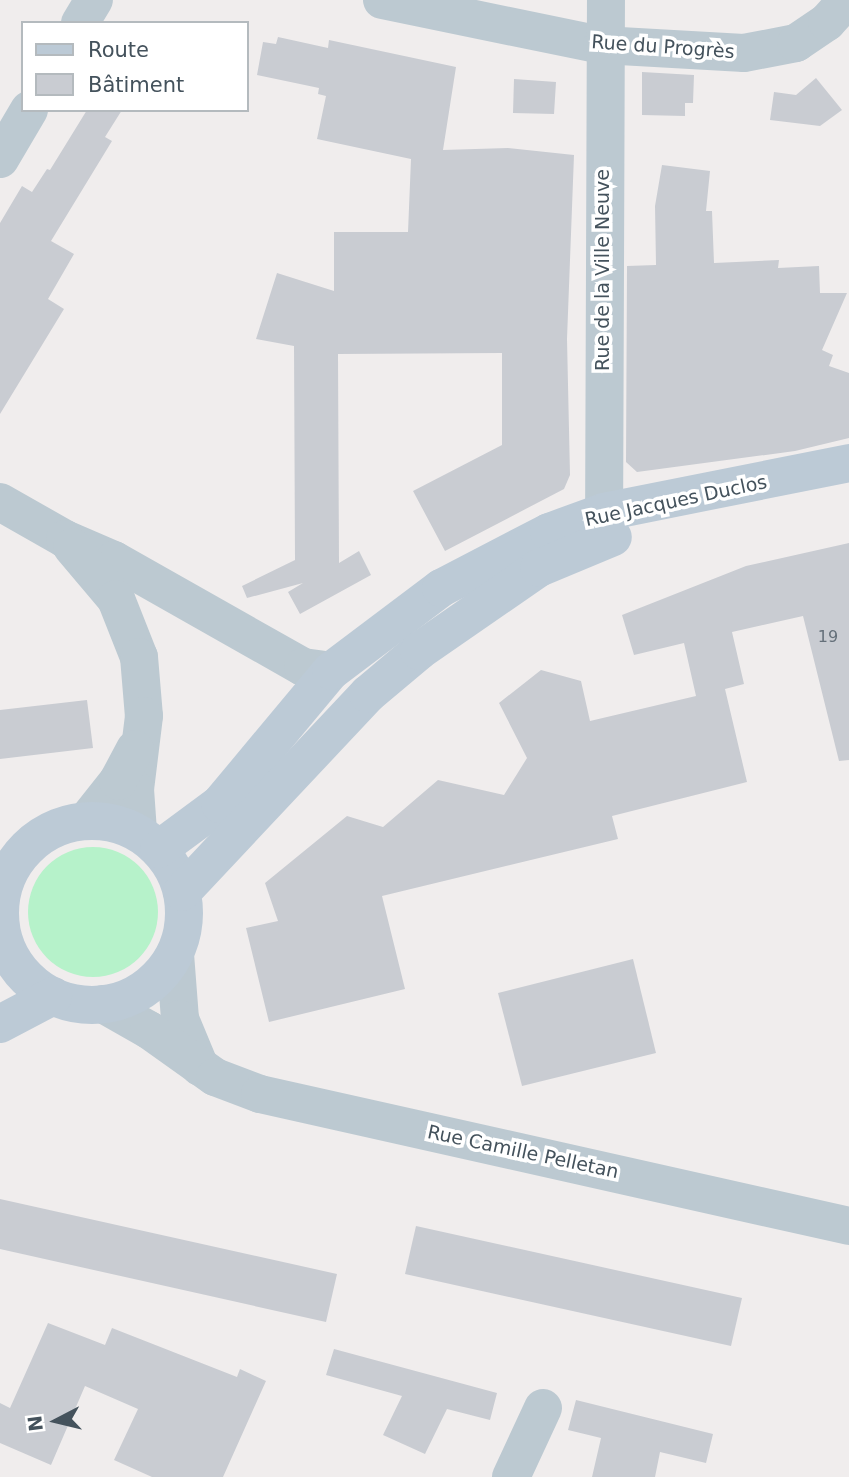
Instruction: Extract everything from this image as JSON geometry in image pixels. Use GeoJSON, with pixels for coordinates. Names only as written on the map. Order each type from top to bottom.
{"type":"FeatureCollection","features":[{"type":"Feature","properties":{"kind":"main road","name":"Rue Jacques Duclos"},"geometry":{"type":"LineString","coordinates":[[182,892],[368,694],[493,596],[604,526],[849,463]]}},
{"type":"Feature","properties":{"kind":"main road","name":"Rue Jacques Duclos"},"geometry":{"type":"LineString","coordinates":[[148,840],[220,804],[331,671],[441,588],[550,532],[849,488]]}},
{"type":"Feature","properties":{"kind":"main road"},"geometry":{"type":"LineString","coordinates":[[87,820],[113,822],[148,840],[182,892],[183,929],[175,954],[145,988],[103,1004],[53,996],[27,978],[3,945],[0,916],[3,887],[15,862],[34,840],[59,826],[87,820]]}},
{"type":"Feature","properties":{"kind":"main road"},"geometry":{"type":"LineString","coordinates":[[0,1024],[53,996]]}},
{"type":"Feature","properties":{"kind":"street"},"geometry":{"type":"LineString","coordinates":[[81,21],[94,0]]}},
{"type":"Feature","properties":{"kind":"street","name":"Rue du Progrès"},"geometry":{"type":"LineString","coordinates":[[382,0],[602,45],[770,51],[810,34],[847,0]]}},
{"type":"Feature","properties":{"kind":"street","name":"Rue de la Ville Neuve"},"geometry":{"type":"LineString","coordinates":[[604,526],[602,45],[606,0]]}},
{"type":"Feature","properties":{"kind":"street"},"geometry":{"type":"LineString","coordinates":[[0,159],[28,112]]}},
{"type":"Feature","properties":{"kind":"street"},"geometry":{"type":"LineString","coordinates":[[0,502],[65,539],[114,560],[303,667],[331,671]]}},
{"type":"Feature","properties":{"kind":"street"},"geometry":{"type":"LineString","coordinates":[[65,539],[102,579],[130,628],[143,687],[143,735],[135,789],[148,840]]}},
{"type":"Feature","properties":{"kind":"street"},"geometry":{"type":"LineString","coordinates":[[87,820],[118,781],[143,735]]}},
{"type":"Feature","properties":{"kind":"street"},"geometry":{"type":"LineString","coordinates":[[175,954],[180,1018],[200,1068]]}},
{"type":"Feature","properties":{"kind":"street","name":"Rue Camille Pelletan"},"geometry":{"type":"LineString","coordinates":[[103,1004],[149,1030],[200,1068],[260,1094],[849,1226]]}},
{"type":"Feature","properties":{"kind":"street"},"geometry":{"type":"LineString","coordinates":[[511,1477],[543,1408]]}},
{"type":"Feature","properties":{"kind":"green space"},"geometry":{"type":"Polygon","coordinates":[[[93,847],[118,852],[139,866],[153,887],[158,912],[153,937],[139,958],[118,972],[93,977],[68,972],[47,958],[33,937],[28,912],[33,887],[47,866],[68,852],[93,847]]]}},
{"type":"Feature","properties":{"kind":"building"},"geometry":{"type":"Polygon","coordinates":[[[278,37],[328,48],[329,40],[456,67],[443,150],[508,148],[574,155],[567,339],[570,475],[564,489],[445,551],[413,491],[502,445],[502,353],[338,354],[339,563],[359,551],[371,575],[300,614],[288,592],[303,583],[247,598],[242,586],[295,560],[294,346],[256,339],[277,273],[334,291],[334,232],[408,232],[411,159],[317,139],[326,96],[318,94],[319,88],[257,75],[263,42],[276,44],[278,37]]]}},
{"type":"Feature","properties":{"kind":"building"},"geometry":{"type":"Polygon","coordinates":[[[642,72],[694,75],[693,103],[685,103],[685,116],[642,115],[642,72]]]}},
{"type":"Feature","properties":{"kind":"building"},"geometry":{"type":"Polygon","coordinates":[[[816,78],[842,110],[820,126],[770,120],[774,92],[796,95],[816,78]]]}},
{"type":"Feature","properties":{"kind":"building"},"geometry":{"type":"Polygon","coordinates":[[[514,79],[556,82],[554,114],[513,113],[514,79]]]}},
{"type":"Feature","properties":{"kind":"building"},"geometry":{"type":"Polygon","coordinates":[[[86,112],[121,112],[105,137],[112,141],[51,241],[74,254],[48,299],[64,309],[0,414],[0,223],[22,186],[32,192],[47,169],[50,170],[86,112]]]}},
{"type":"Feature","properties":{"kind":"building"},"geometry":{"type":"Polygon","coordinates":[[[662,165],[710,171],[706,211],[712,211],[714,263],[779,260],[778,268],[819,266],[820,293],[847,293],[822,350],[833,355],[829,366],[849,373],[849,438],[795,451],[637,472],[626,462],[627,266],[656,265],[655,206],[662,165]]]}},
{"type":"Feature","properties":{"kind":"building"},"geometry":{"type":"Polygon","coordinates":[[[849,543],[849,760],[839,761],[803,616],[732,632],[744,684],[725,689],[747,782],[612,816],[618,839],[382,896],[405,989],[269,1022],[246,928],[278,921],[265,883],[347,816],[383,827],[438,780],[504,795],[527,758],[499,703],[541,670],[581,681],[590,721],[696,696],[684,643],[634,655],[622,615],[746,566],[849,543]]]}},
{"type":"Feature","properties":{"kind":"building"},"geometry":{"type":"Polygon","coordinates":[[[87,700],[93,748],[0,759],[0,710],[87,700]]]}},
{"type":"Feature","properties":{"kind":"building"},"geometry":{"type":"Polygon","coordinates":[[[633,959],[656,1053],[522,1086],[498,993],[633,959]]]}},
{"type":"Feature","properties":{"kind":"building"},"geometry":{"type":"Polygon","coordinates":[[[0,1199],[337,1274],[326,1322],[0,1249],[0,1199]]]}},
{"type":"Feature","properties":{"kind":"building"},"geometry":{"type":"Polygon","coordinates":[[[416,1226],[742,1298],[731,1346],[405,1274],[416,1226]]]}},
{"type":"Feature","properties":{"kind":"building"},"geometry":{"type":"Polygon","coordinates":[[[48,1323],[105,1345],[112,1328],[237,1377],[240,1369],[266,1381],[223,1477],[152,1477],[114,1460],[138,1409],[85,1386],[51,1465],[0,1443],[0,1403],[10,1408],[48,1323]]]}},
{"type":"Feature","properties":{"kind":"building"},"geometry":{"type":"Polygon","coordinates":[[[334,1349],[497,1393],[490,1420],[447,1409],[425,1454],[383,1435],[402,1396],[326,1375],[334,1349]]]}},
{"type":"Feature","properties":{"kind":"building"},"geometry":{"type":"Polygon","coordinates":[[[576,1400],[713,1434],[706,1463],[660,1452],[655,1477],[592,1477],[601,1438],[568,1430],[576,1400]]]}}]}
